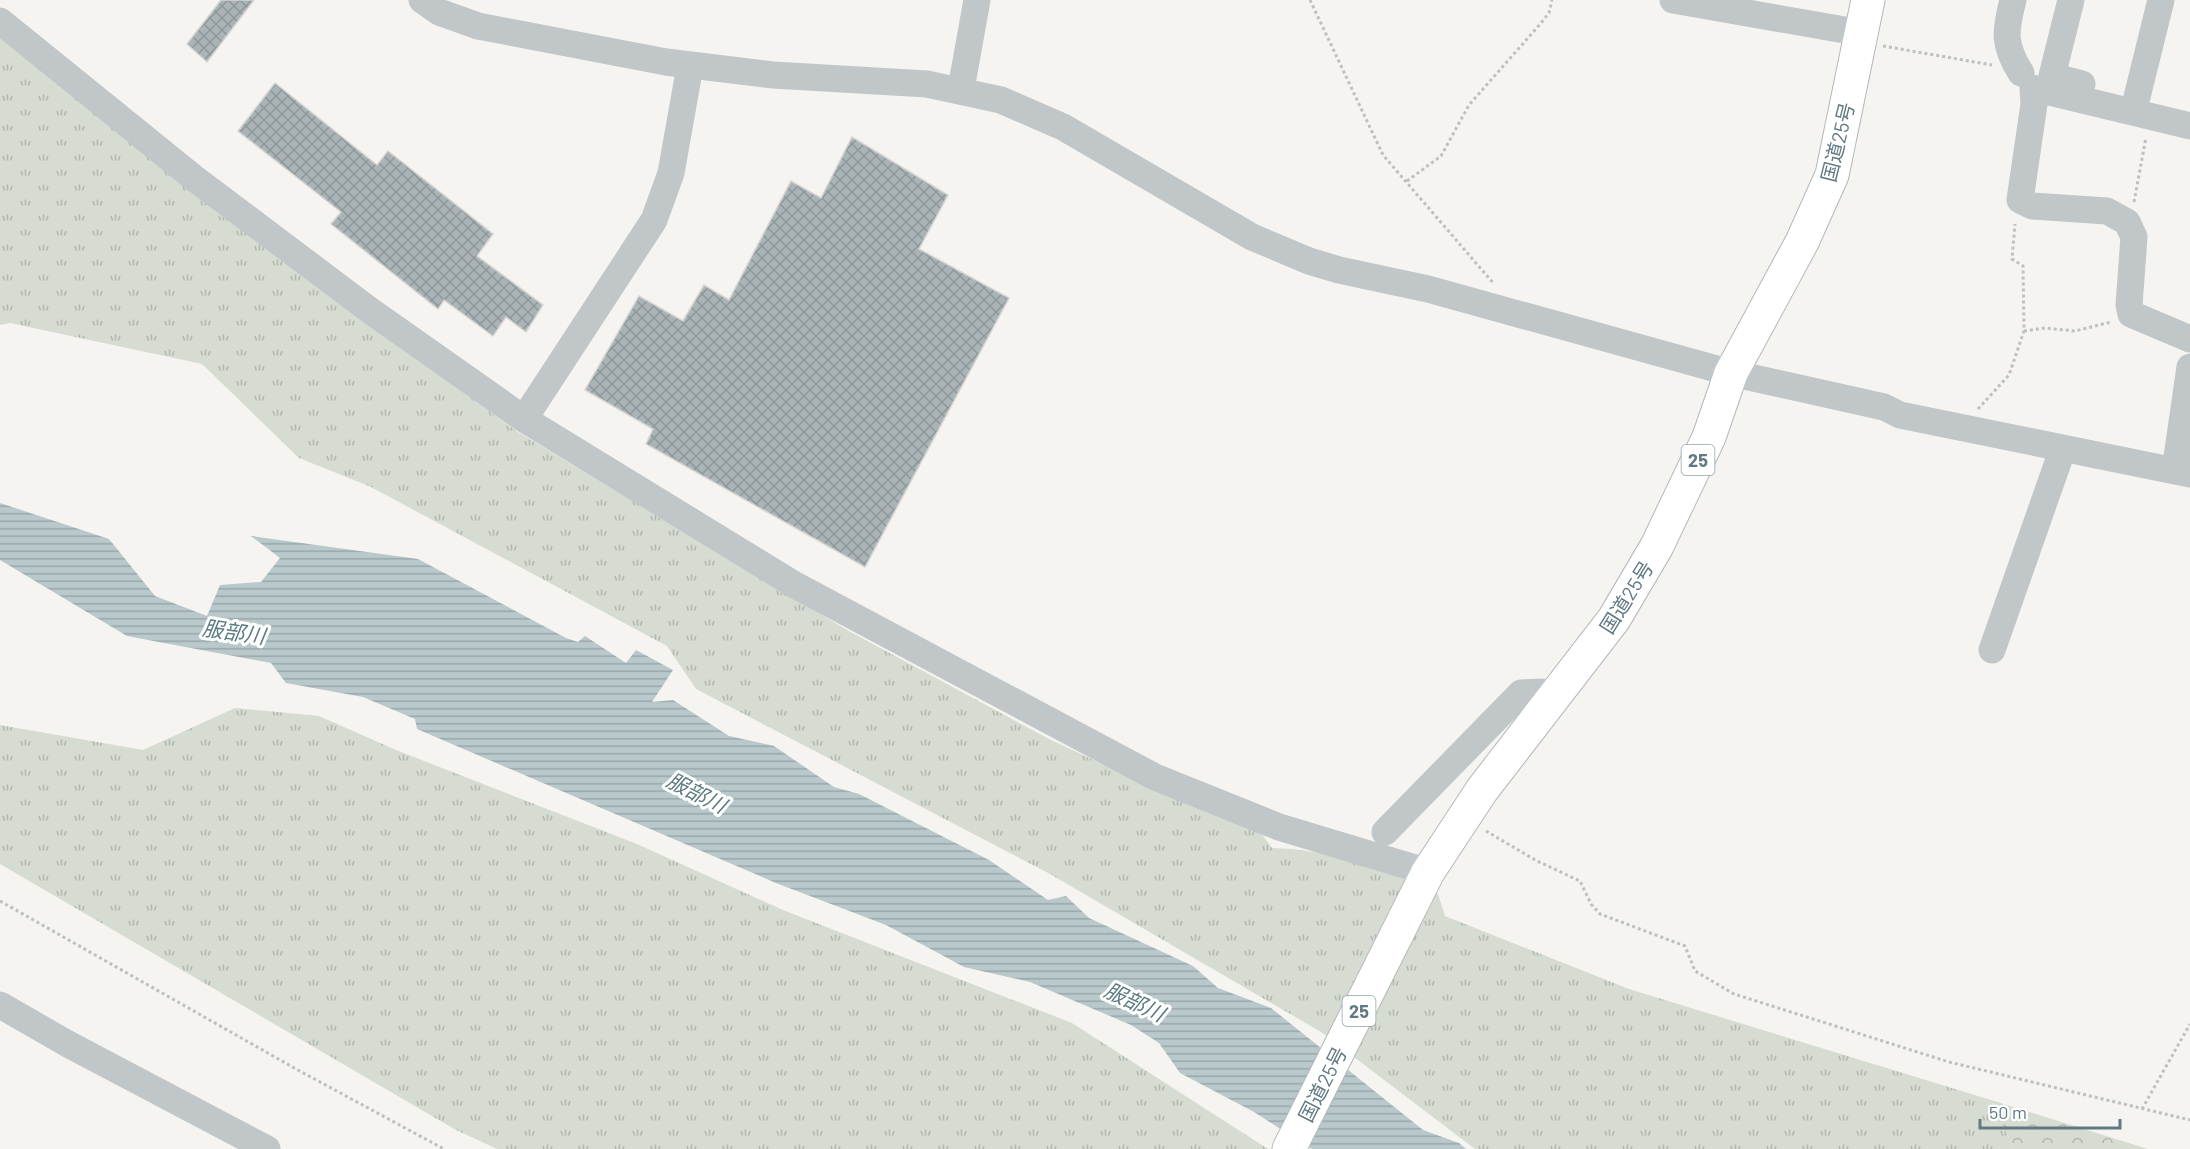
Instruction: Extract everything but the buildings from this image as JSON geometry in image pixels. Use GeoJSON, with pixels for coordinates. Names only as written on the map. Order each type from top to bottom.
{"type":"FeatureCollection","features":[{"type":"Feature","properties":{"kind":"highway","name":"国道25号"},"geometry":{"type":"LineString","coordinates":[[1288,1149],[1428,872],[1482,790],[1614,619],[1658,546],[1709,436],[1731,374],[1802,242],[1832,175],[1868,0]]}},
{"type":"Feature","properties":{"kind":"street"},"geometry":{"type":"LineString","coordinates":[[422,0],[439,12],[478,26],[690,66],[773,75],[900,81],[961,89],[1001,100],[1063,127],[1221,220],[1278,249],[1339,270],[1428,289],[1731,374],[1884,407],[1900,415],[2182,473],[2190,367]]}},
{"type":"Feature","properties":{"kind":"street"},"geometry":{"type":"LineString","coordinates":[[961,89],[977,0]]}},
{"type":"Feature","properties":{"kind":"street"},"geometry":{"type":"LineString","coordinates":[[1673,0],[1862,38]]}},
{"type":"Feature","properties":{"kind":"street"},"geometry":{"type":"LineString","coordinates":[[2013,0],[2005,29],[2007,42],[2021,73]]}},
{"type":"Feature","properties":{"kind":"street"},"geometry":{"type":"LineString","coordinates":[[2071,0],[2052,76],[2143,107],[2190,126]]}},
{"type":"Feature","properties":{"kind":"street"},"geometry":{"type":"LineString","coordinates":[[2143,107],[2161,0]]}},
{"type":"Feature","properties":{"kind":"street"},"geometry":{"type":"LineString","coordinates":[[0,21],[204,185],[368,309],[524,419],[795,585],[1121,761],[1279,827],[1428,872]]}},
{"type":"Feature","properties":{"kind":"street"},"geometry":{"type":"LineString","coordinates":[[524,419],[654,220],[672,173],[690,66]]}},
{"type":"Feature","properties":{"kind":"street"},"geometry":{"type":"LineString","coordinates":[[2190,110],[2143,107],[2033,88],[2034,104],[2020,200],[2025,205],[2107,211],[2127,222],[2134,237],[2129,305],[2131,314],[2190,339]]}},
{"type":"Feature","properties":{"kind":"street"},"geometry":{"type":"LineString","coordinates":[[1992,650],[2063,448]]}},
{"type":"Feature","properties":{"kind":"street"},"geometry":{"type":"LineString","coordinates":[[1385,832],[1521,693],[1542,692],[1554,699]]}},
{"type":"Feature","properties":{"kind":"street"},"geometry":{"type":"LineString","coordinates":[[0,1005],[68,1044],[267,1149]]}},
{"type":"Feature","properties":{"kind":"path"},"geometry":{"type":"LineString","coordinates":[[1310,0],[1377,144],[1507,299],[1507,311]]}},
{"type":"Feature","properties":{"kind":"path"},"geometry":{"type":"LineString","coordinates":[[1407,181],[1441,156],[1469,105],[1549,13],[1552,0]]}},
{"type":"Feature","properties":{"kind":"path"},"geometry":{"type":"LineString","coordinates":[[1862,38],[2007,68],[2021,73]]}},
{"type":"Feature","properties":{"kind":"path"},"geometry":{"type":"LineString","coordinates":[[2127,222],[2131,218],[2143,107]]}},
{"type":"Feature","properties":{"kind":"path"},"geometry":{"type":"LineString","coordinates":[[1962,427],[2009,375],[2024,331],[2023,266],[2012,259],[2016,213],[2018,206],[2025,205]]}},
{"type":"Feature","properties":{"kind":"path"},"geometry":{"type":"LineString","coordinates":[[2024,331],[2045,327],[2075,331],[2128,318],[2131,314]]}},
{"type":"Feature","properties":{"kind":"path"},"geometry":{"type":"LineString","coordinates":[[1463,818],[1537,861],[1580,882],[1591,904],[1600,914],[1684,946],[1695,971],[1734,994],[1949,1062],[2190,1120]]}},
{"type":"Feature","properties":{"kind":"path"},"geometry":{"type":"LineString","coordinates":[[0,901],[296,1069],[444,1149]]}},
{"type":"Feature","properties":{"kind":"path"},"geometry":{"type":"LineString","coordinates":[[2142,1109],[2190,1024]]}},
{"type":"Feature","properties":{"kind":"green space"},"geometry":{"type":"Polygon","coordinates":[[[0,36],[367,323],[518,432],[847,630],[1051,740],[1206,812],[1260,832],[1272,848],[1315,852],[1378,869],[1438,894],[1445,916],[1629,989],[1991,1100],[2014,1149],[1475,1149],[1321,1032],[1050,874],[696,689],[667,646],[371,487],[299,458],[202,364],[10,323],[0,325],[0,36]]]}},
{"type":"Feature","properties":{"kind":"green space"},"geometry":{"type":"Polygon","coordinates":[[[235,708],[319,716],[396,750],[637,844],[783,910],[1072,1023],[1268,1149],[497,1149],[456,1130],[0,864],[0,725],[143,750],[235,708]]]}},
{"type":"Feature","properties":{"kind":"green space"},"geometry":{"type":"Polygon","coordinates":[[[1991,1100],[2148,1149],[2014,1149],[1991,1100]]]}},
{"type":"Feature","properties":{"kind":"water","name":"服部川"},"geometry":{"type":"Polygon","coordinates":[[[0,503],[109,539],[155,596],[207,616],[220,585],[261,582],[280,558],[251,536],[418,559],[566,638],[578,642],[585,636],[626,663],[636,650],[673,670],[652,702],[673,700],[729,736],[774,746],[834,787],[859,794],[989,860],[1048,900],[1066,896],[1089,918],[1193,966],[1218,988],[1271,1008],[1423,1130],[1459,1143],[1466,1149],[1312,1149],[1254,1112],[1180,1073],[1159,1043],[1131,1025],[1030,982],[964,967],[886,925],[776,883],[417,729],[415,719],[363,697],[286,683],[271,663],[127,636],[0,560],[0,503]]]}}]}
